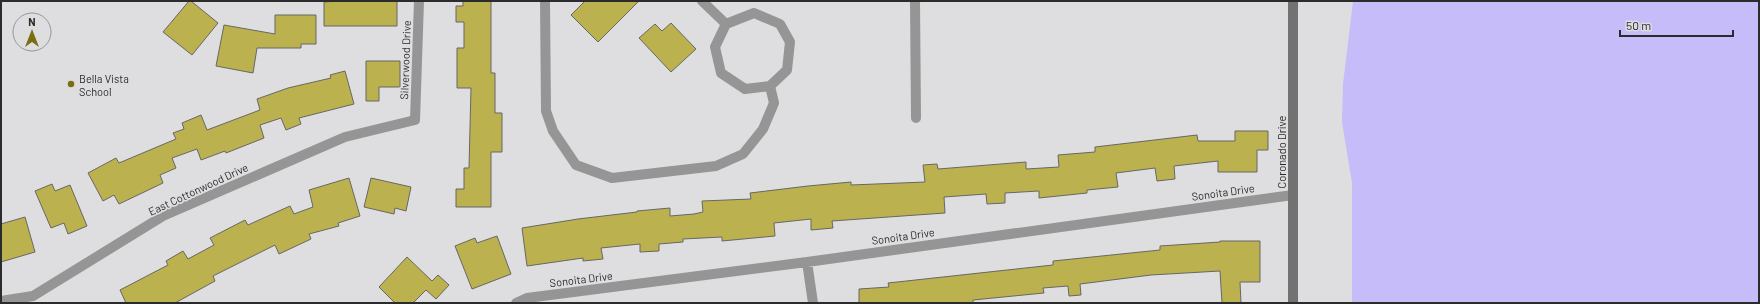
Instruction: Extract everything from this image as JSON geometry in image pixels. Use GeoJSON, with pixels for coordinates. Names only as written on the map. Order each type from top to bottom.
{"type":"FeatureCollection","features":[{"type":"Feature","properties":{"kind":"street","name":"Silverwood Drive"},"geometry":{"type":"LineString","coordinates":[[415,120],[420,1]]}},
{"type":"Feature","properties":{"kind":"street"},"geometry":{"type":"LineString","coordinates":[[545,1],[546,111],[553,131],[576,164],[612,178],[716,166],[743,154],[763,129],[774,103],[770,86]]}},
{"type":"Feature","properties":{"kind":"street"},"geometry":{"type":"LineString","coordinates":[[702,1],[726,24]]}},
{"type":"Feature","properties":{"kind":"street"},"geometry":{"type":"LineString","coordinates":[[915,1],[916,118]]}},
{"type":"Feature","properties":{"kind":"street","name":"Coronado Drive"},"geometry":{"type":"LineString","coordinates":[[1293,1],[1293,303]]}},
{"type":"Feature","properties":{"kind":"street"},"geometry":{"type":"LineString","coordinates":[[754,13],[780,24],[790,42],[787,70],[770,86],[745,89],[721,73],[715,47],[726,24],[754,13]]}},
{"type":"Feature","properties":{"kind":"street","name":"East Cottonwood Drive"},"geometry":{"type":"LineString","coordinates":[[1,301],[33,296],[163,216],[345,137],[415,120]]}},
{"type":"Feature","properties":{"kind":"street","name":"Sonoita Drive"},"geometry":{"type":"LineString","coordinates":[[516,303],[527,298],[806,262],[1293,195]]}},
{"type":"Feature","properties":{"kind":"street"},"geometry":{"type":"LineString","coordinates":[[806,262],[813,303]]}},
{"type":"Feature","properties":{"kind":"shaded area"},"geometry":{"type":"Polygon","coordinates":[[[1353,1],[1759,1],[1759,303],[1352,303],[1352,183],[1342,122],[1343,84],[1353,1]]]}},
{"type":"Feature","properties":{"kind":"building"},"geometry":{"type":"Polygon","coordinates":[[[189,1],[191,1],[218,23],[192,55],[163,32],[189,1]]]}},
{"type":"Feature","properties":{"kind":"building"},"geometry":{"type":"Polygon","coordinates":[[[397,1],[397,26],[324,26],[324,2],[397,1]]]}},
{"type":"Feature","properties":{"kind":"building"},"geometry":{"type":"Polygon","coordinates":[[[463,1],[491,1],[491,73],[495,73],[495,113],[502,113],[502,152],[491,152],[491,207],[456,207],[456,189],[464,189],[464,168],[469,168],[471,88],[457,88],[457,48],[464,48],[464,22],[456,22],[456,6],[463,6],[463,1]]]}},
{"type":"Feature","properties":{"kind":"building"},"geometry":{"type":"Polygon","coordinates":[[[585,1],[639,1],[598,42],[571,15],[585,1]]]}},
{"type":"Feature","properties":{"kind":"building"},"geometry":{"type":"Polygon","coordinates":[[[275,15],[316,15],[316,44],[301,44],[301,48],[257,48],[253,73],[216,66],[224,25],[275,34],[275,15]]]}},
{"type":"Feature","properties":{"kind":"building"},"geometry":{"type":"Polygon","coordinates":[[[671,23],[696,49],[671,72],[639,38],[655,24],[662,31],[671,23]]]}},
{"type":"Feature","properties":{"kind":"building"},"geometry":{"type":"Polygon","coordinates":[[[366,61],[400,61],[400,87],[379,87],[379,101],[366,101],[366,61]]]}},
{"type":"Feature","properties":{"kind":"building"},"geometry":{"type":"Polygon","coordinates":[[[345,71],[354,104],[299,118],[301,124],[286,130],[281,118],[260,125],[264,138],[226,153],[225,151],[201,160],[197,149],[172,158],[176,168],[160,175],[163,183],[119,204],[114,195],[103,201],[88,173],[116,158],[119,163],[176,139],[173,133],[184,129],[182,123],[201,115],[207,130],[260,110],[257,99],[288,88],[331,78],[330,75],[345,71]]]}},
{"type":"Feature","properties":{"kind":"building"},"geometry":{"type":"Polygon","coordinates":[[[1235,131],[1268,131],[1268,150],[1257,150],[1257,172],[1218,172],[1218,161],[1174,166],[1175,179],[1157,181],[1155,168],[1116,173],[1118,187],[1087,190],[1087,193],[1039,198],[1039,191],[1005,193],[1005,203],[987,204],[986,194],[944,197],[945,213],[832,221],[833,228],[811,230],[811,219],[774,223],[775,236],[722,241],[722,237],[683,239],[683,242],[659,244],[659,251],[640,252],[640,244],[601,248],[603,259],[583,261],[583,258],[527,266],[522,228],[637,211],[670,208],[670,216],[694,214],[703,212],[702,201],[751,199],[750,193],[808,186],[851,182],[851,185],[925,182],[923,165],[937,164],[938,169],[1026,162],[1026,169],[1059,167],[1058,155],[1095,152],[1095,147],[1197,135],[1198,141],[1235,141],[1235,131]]]}},
{"type":"Feature","properties":{"kind":"building"},"geometry":{"type":"Polygon","coordinates":[[[349,178],[360,216],[338,223],[339,226],[309,234],[311,239],[279,254],[275,245],[213,276],[215,281],[175,303],[126,303],[120,290],[168,265],[166,261],[183,251],[188,259],[214,245],[210,238],[245,220],[248,225],[290,206],[294,214],[313,207],[309,190],[349,178]]]}},
{"type":"Feature","properties":{"kind":"building"},"geometry":{"type":"Polygon","coordinates":[[[371,178],[411,187],[406,211],[395,208],[394,214],[364,207],[371,178]]]}},
{"type":"Feature","properties":{"kind":"building"},"geometry":{"type":"Polygon","coordinates":[[[52,184],[55,191],[70,185],[87,226],[68,234],[64,223],[51,228],[35,191],[52,184]]]}},
{"type":"Feature","properties":{"kind":"building"},"geometry":{"type":"Polygon","coordinates":[[[25,217],[35,252],[1,262],[1,224],[25,217]]]}},
{"type":"Feature","properties":{"kind":"building"},"geometry":{"type":"Polygon","coordinates":[[[497,236],[511,274],[472,289],[455,246],[475,238],[477,243],[497,236]]]}},
{"type":"Feature","properties":{"kind":"building"},"geometry":{"type":"Polygon","coordinates":[[[1220,241],[1260,241],[1260,282],[1240,282],[1241,303],[1222,303],[1220,271],[1151,275],[1080,284],[1081,295],[1069,296],[1068,286],[1043,288],[1044,293],[973,300],[973,303],[859,303],[859,289],[889,287],[888,283],[1053,265],[1053,261],[1160,250],[1160,246],[1220,241]]]}},
{"type":"Feature","properties":{"kind":"building"},"geometry":{"type":"Polygon","coordinates":[[[407,257],[432,281],[438,275],[449,285],[436,299],[426,290],[413,303],[395,303],[379,287],[407,257]]]}},
{"type":"Feature","properties":{"kind":"place","name":"Bella Vista School"},"geometry":{"type":"Point","coordinates":[71,84]}}]}
